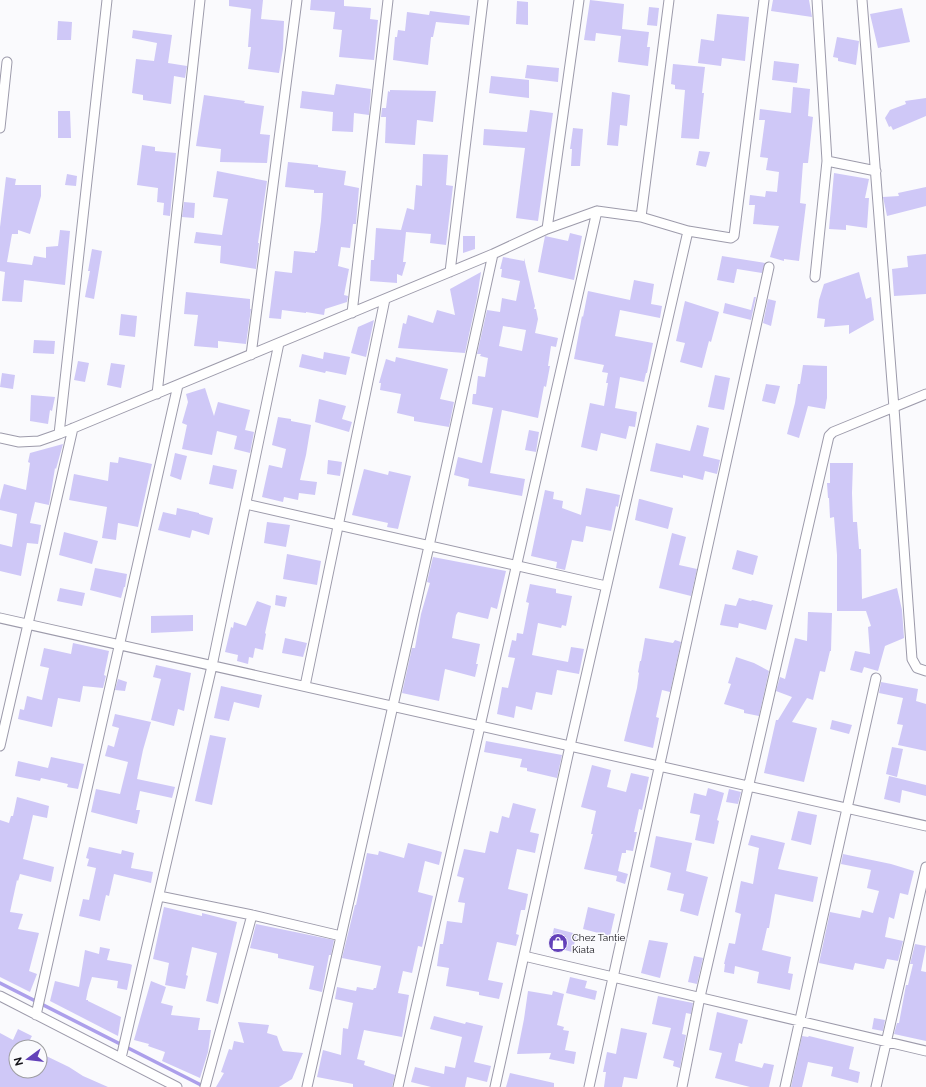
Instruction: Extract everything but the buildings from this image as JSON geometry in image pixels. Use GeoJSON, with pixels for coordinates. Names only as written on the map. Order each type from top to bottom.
{"type":"FeatureCollection","features":[{"type":"Feature","properties":{"kind":"street"},"geometry":{"type":"LineString","coordinates":[[59,434],[107,0]]}},
{"type":"Feature","properties":{"kind":"street"},"geometry":{"type":"LineString","coordinates":[[157,394],[200,0]]}},
{"type":"Feature","properties":{"kind":"street"},"geometry":{"type":"LineString","coordinates":[[251,355],[297,0]]}},
{"type":"Feature","properties":{"kind":"street"},"geometry":{"type":"LineString","coordinates":[[352,312],[388,0]]}},
{"type":"Feature","properties":{"kind":"street"},"geometry":{"type":"LineString","coordinates":[[450,272],[483,0]]}},
{"type":"Feature","properties":{"kind":"street"},"geometry":{"type":"LineString","coordinates":[[547,229],[579,0]]}},
{"type":"Feature","properties":{"kind":"street"},"geometry":{"type":"LineString","coordinates":[[641,217],[669,0]]}},
{"type":"Feature","properties":{"kind":"street"},"geometry":{"type":"LineString","coordinates":[[0,438],[19,442],[39,442],[493,254],[547,229],[596,211],[641,217],[688,231],[731,238],[734,236],[764,0]]}},
{"type":"Feature","properties":{"kind":"street"},"geometry":{"type":"LineString","coordinates":[[815,277],[827,161],[817,0]]}},
{"type":"Feature","properties":{"kind":"street"},"geometry":{"type":"LineString","coordinates":[[862,0],[912,659],[917,668],[926,671]]}},
{"type":"Feature","properties":{"kind":"street"},"geometry":{"type":"LineString","coordinates":[[0,128],[7,62]]}},
{"type":"Feature","properties":{"kind":"street"},"geometry":{"type":"LineString","coordinates":[[827,161],[876,171]]}},
{"type":"Feature","properties":{"kind":"street"},"geometry":{"type":"LineString","coordinates":[[398,1087],[596,211]]}},
{"type":"Feature","properties":{"kind":"street"},"geometry":{"type":"LineString","coordinates":[[495,1087],[606,586],[688,231]]}},
{"type":"Feature","properties":{"kind":"street"},"geometry":{"type":"LineString","coordinates":[[307,1087],[493,254]]}},
{"type":"Feature","properties":{"kind":"street"},"geometry":{"type":"LineString","coordinates":[[589,1087],[769,267]]}},
{"type":"Feature","properties":{"kind":"street"},"geometry":{"type":"LineString","coordinates":[[305,686],[385,299]]}},
{"type":"Feature","properties":{"kind":"street"},"geometry":{"type":"LineString","coordinates":[[121,1058],[212,666],[280,343]]}},
{"type":"Feature","properties":{"kind":"street"},"geometry":{"type":"LineString","coordinates":[[36,1015],[178,385]]}},
{"type":"Feature","properties":{"kind":"street"},"geometry":{"type":"LineString","coordinates":[[682,1087],[700,998],[750,786],[829,436],[833,432],[926,394]]}},
{"type":"Feature","properties":{"kind":"street"},"geometry":{"type":"LineString","coordinates":[[0,746],[73,428]]}},
{"type":"Feature","properties":{"kind":"street"},"geometry":{"type":"LineString","coordinates":[[246,504],[606,586]]}},
{"type":"Feature","properties":{"kind":"street"},"geometry":{"type":"LineString","coordinates":[[0,618],[926,826]]}},
{"type":"Feature","properties":{"kind":"street"},"geometry":{"type":"LineString","coordinates":[[784,1087],[876,678]]}},
{"type":"Feature","properties":{"kind":"street"},"geometry":{"type":"LineString","coordinates":[[876,1087],[926,867]]}},
{"type":"Feature","properties":{"kind":"street"},"geometry":{"type":"LineString","coordinates":[[159,896],[252,915],[341,936]]}},
{"type":"Feature","properties":{"kind":"street"},"geometry":{"type":"LineString","coordinates":[[205,1087],[252,915]]}},
{"type":"Feature","properties":{"kind":"street"},"geometry":{"type":"LineString","coordinates":[[524,956],[926,1051]]}},
{"type":"Feature","properties":{"kind":"street"},"geometry":{"type":"LineString","coordinates":[[1,998],[177,1087]]}},
{"type":"Feature","properties":{"kind":"waterway"},"geometry":{"type":"LineString","coordinates":[[0,983],[201,1085]]}},
{"type":"Feature","properties":{"kind":"place","name":"Chez Tantie Kiata"},"geometry":{"type":"Point","coordinates":[558,943]}}]}
